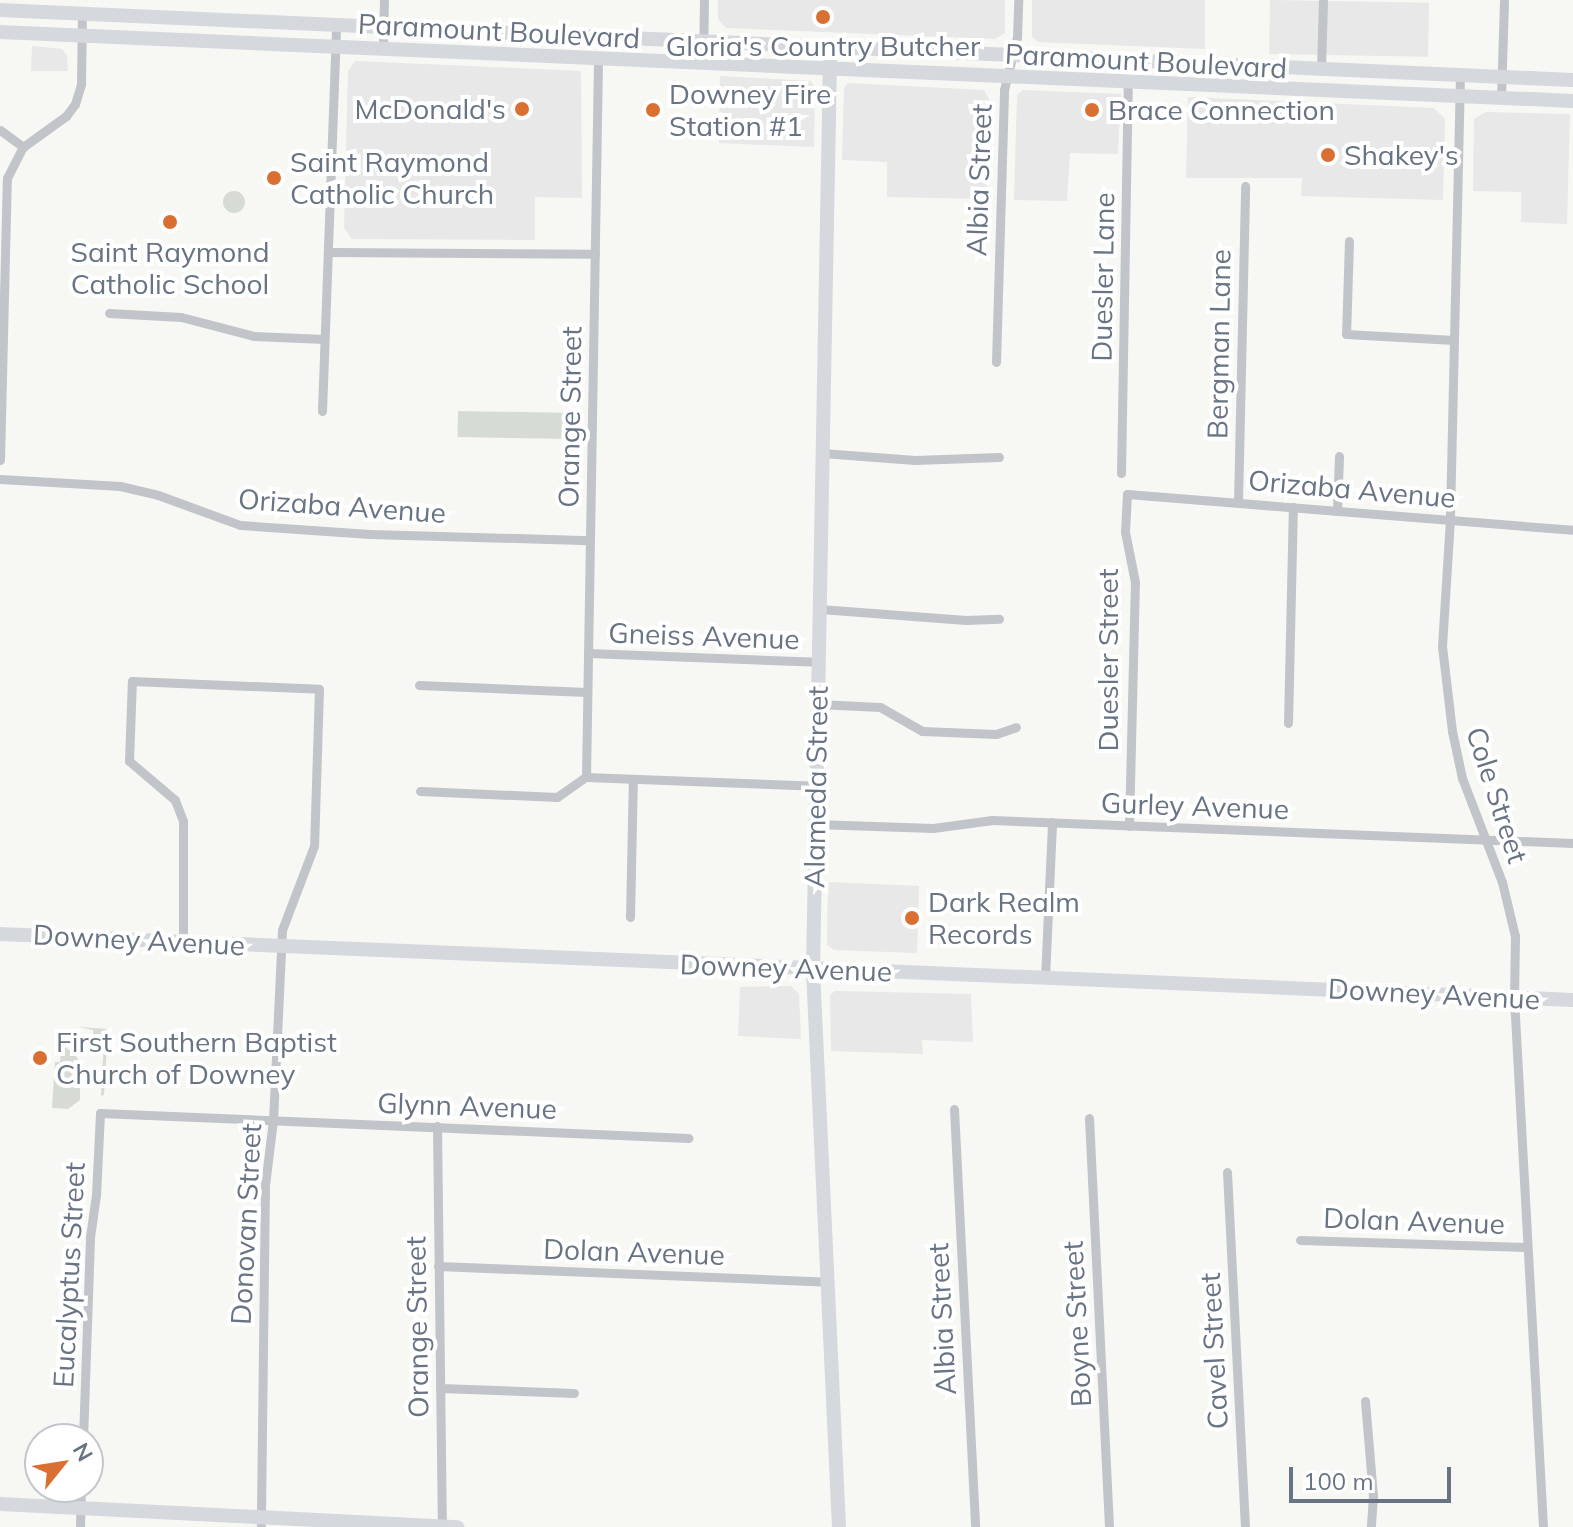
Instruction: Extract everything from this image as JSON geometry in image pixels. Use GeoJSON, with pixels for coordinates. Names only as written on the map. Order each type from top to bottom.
{"type":"FeatureCollection","features":[{"type":"Feature","properties":{"kind":"main road","name":"Paramount Boulevard"},"geometry":{"type":"LineString","coordinates":[[0,10],[82,7],[703,42],[1573,80]]}},
{"type":"Feature","properties":{"kind":"main road","name":"Paramount Boulevard"},"geometry":{"type":"LineString","coordinates":[[0,32],[336,44],[1573,101]]}},
{"type":"Feature","properties":{"kind":"main road"},"geometry":{"type":"LineString","coordinates":[[598,58],[604,49],[633,37]]}},
{"type":"Feature","properties":{"kind":"main road","name":"Alameda Street"},"geometry":{"type":"LineString","coordinates":[[830,47],[813,970],[839,1527]]}},
{"type":"Feature","properties":{"kind":"main road","name":"Downey Avenue"},"geometry":{"type":"LineString","coordinates":[[0,934],[1573,1000]]}},
{"type":"Feature","properties":{"kind":"main road"},"geometry":{"type":"LineString","coordinates":[[0,1504],[261,1523],[457,1527]]}},
{"type":"Feature","properties":{"kind":"street"},"geometry":{"type":"LineString","coordinates":[[383,47],[384,0]]}},
{"type":"Feature","properties":{"kind":"street"},"geometry":{"type":"LineString","coordinates":[[703,63],[704,0]]}},
{"type":"Feature","properties":{"kind":"street","name":"Albia Street"},"geometry":{"type":"LineString","coordinates":[[996,362],[1004,90],[1013,55],[1018,0]]}},
{"type":"Feature","properties":{"kind":"street"},"geometry":{"type":"LineString","coordinates":[[1321,68],[1323,0]]}},
{"type":"Feature","properties":{"kind":"street"},"geometry":{"type":"LineString","coordinates":[[1501,97],[1504,0]]}},
{"type":"Feature","properties":{"kind":"street"},"geometry":{"type":"LineString","coordinates":[[0,460],[5,191],[11,166],[23,147],[66,116],[75,104],[81,84],[82,7]]}},
{"type":"Feature","properties":{"kind":"street"},"geometry":{"type":"LineString","coordinates":[[322,411],[336,23]]}},
{"type":"Feature","properties":{"kind":"street","name":"Orange Street"},"geometry":{"type":"LineString","coordinates":[[586,777],[598,58]]}},
{"type":"Feature","properties":{"kind":"street","name":"Cole Street"},"geometry":{"type":"LineString","coordinates":[[1460,75],[1450,519],[1442,646],[1445,685],[1462,778],[1511,909],[1515,936],[1514,998],[1543,1527]]}},
{"type":"Feature","properties":{"kind":"street","name":"Duesler Lane"},"geometry":{"type":"LineString","coordinates":[[1121,473],[1128,82]]}},
{"type":"Feature","properties":{"kind":"street"},"geometry":{"type":"LineString","coordinates":[[0,130],[23,147]]}},
{"type":"Feature","properties":{"kind":"street","name":"Bergman Lane"},"geometry":{"type":"LineString","coordinates":[[1238,502],[1245,186]]}},
{"type":"Feature","properties":{"kind":"street"},"geometry":{"type":"LineString","coordinates":[[1349,241],[1346,334],[1454,340]]}},
{"type":"Feature","properties":{"kind":"street"},"geometry":{"type":"LineString","coordinates":[[330,252],[595,254]]}},
{"type":"Feature","properties":{"kind":"street"},"geometry":{"type":"LineString","coordinates":[[109,313],[181,317],[254,336],[324,339]]}},
{"type":"Feature","properties":{"kind":"street"},"geometry":{"type":"LineString","coordinates":[[822,453],[915,460],[999,457]]}},
{"type":"Feature","properties":{"kind":"street"},"geometry":{"type":"LineString","coordinates":[[1337,511],[1339,456]]}},
{"type":"Feature","properties":{"kind":"street","name":"Orizaba Avenue"},"geometry":{"type":"LineString","coordinates":[[0,479],[120,486],[154,494],[238,525],[370,534],[590,540]]}},
{"type":"Feature","properties":{"kind":"street","name":"Orizaba Avenue"},"geometry":{"type":"LineString","coordinates":[[1127,494],[1573,530]]}},
{"type":"Feature","properties":{"kind":"street","name":"Duesler Street"},"geometry":{"type":"LineString","coordinates":[[1127,494],[1125,532],[1135,581],[1129,826]]}},
{"type":"Feature","properties":{"kind":"street"},"geometry":{"type":"LineString","coordinates":[[1288,723],[1293,507]]}},
{"type":"Feature","properties":{"kind":"street"},"geometry":{"type":"LineString","coordinates":[[820,609],[999,619]]}},
{"type":"Feature","properties":{"kind":"street","name":"Gneiss Avenue"},"geometry":{"type":"LineString","coordinates":[[588,653],[818,662]]}},
{"type":"Feature","properties":{"kind":"street","name":"Donovan Street"},"geometry":{"type":"LineString","coordinates":[[183,943],[183,821],[175,800],[129,761],[132,681],[319,689],[314,846],[286,920],[281,947],[273,1120],[265,1185],[261,1523]]}},
{"type":"Feature","properties":{"kind":"street"},"geometry":{"type":"LineString","coordinates":[[419,685],[587,692]]}},
{"type":"Feature","properties":{"kind":"street"},"geometry":{"type":"LineString","coordinates":[[818,704],[880,707],[922,731],[996,734],[1016,727]]}},
{"type":"Feature","properties":{"kind":"street"},"geometry":{"type":"LineString","coordinates":[[420,791],[557,797],[586,777],[816,786]]}},
{"type":"Feature","properties":{"kind":"street"},"geometry":{"type":"LineString","coordinates":[[630,917],[633,779]]}},
{"type":"Feature","properties":{"kind":"street","name":"Gurley Avenue"},"geometry":{"type":"LineString","coordinates":[[815,824],[933,828],[979,820],[1573,843]]}},
{"type":"Feature","properties":{"kind":"street"},"geometry":{"type":"LineString","coordinates":[[1045,978],[1052,822]]}},
{"type":"Feature","properties":{"kind":"street","name":"Albia Street"},"geometry":{"type":"LineString","coordinates":[[954,1109],[975,1527]]}},
{"type":"Feature","properties":{"kind":"street","name":"Glynn Avenue"},"geometry":{"type":"LineString","coordinates":[[100,1113],[688,1138]]}},
{"type":"Feature","properties":{"kind":"street","name":"Eucalyptus Street"},"geometry":{"type":"LineString","coordinates":[[84,1423],[90,1237],[96,1195],[100,1113]]}},
{"type":"Feature","properties":{"kind":"street","name":"Boyne Street"},"geometry":{"type":"LineString","coordinates":[[1089,1118],[1109,1527]]}},
{"type":"Feature","properties":{"kind":"street","name":"Orange Street"},"geometry":{"type":"LineString","coordinates":[[437,1126],[442,1527]]}},
{"type":"Feature","properties":{"kind":"street","name":"Cavel Street"},"geometry":{"type":"LineString","coordinates":[[1227,1172],[1245,1527]]}},
{"type":"Feature","properties":{"kind":"street","name":"Dolan Avenue"},"geometry":{"type":"LineString","coordinates":[[1300,1240],[1527,1247]]}},
{"type":"Feature","properties":{"kind":"street","name":"Dolan Avenue"},"geometry":{"type":"LineString","coordinates":[[438,1266],[828,1282]]}},
{"type":"Feature","properties":{"kind":"street"},"geometry":{"type":"LineString","coordinates":[[440,1388],[574,1393]]}},
{"type":"Feature","properties":{"kind":"street"},"geometry":{"type":"LineString","coordinates":[[1365,1401],[1371,1527]]}},
{"type":"Feature","properties":{"kind":"street"},"geometry":{"type":"LineString","coordinates":[[80,1503],[80,1527]]}},
{"type":"Feature","properties":{"kind":"shaded area"},"geometry":{"type":"Polygon","coordinates":[[[718,0],[1005,0],[1005,33],[995,39],[726,28],[718,19],[718,0]]]}},
{"type":"Feature","properties":{"kind":"shaded area"},"geometry":{"type":"Polygon","coordinates":[[[1032,0],[1205,0],[1205,49],[1038,42],[1032,37],[1032,0]]]}},
{"type":"Feature","properties":{"kind":"shaded area"},"geometry":{"type":"Polygon","coordinates":[[[1270,0],[1429,3],[1428,57],[1269,54],[1270,0]]]}},
{"type":"Feature","properties":{"kind":"shaded area"},"geometry":{"type":"Polygon","coordinates":[[[32,46],[62,49],[67,56],[68,71],[31,71],[32,46]]]}},
{"type":"Feature","properties":{"kind":"shaded area"},"geometry":{"type":"Polygon","coordinates":[[[355,61],[581,71],[582,198],[535,197],[535,240],[352,239],[344,228],[348,71],[355,61]]]}},
{"type":"Feature","properties":{"kind":"shaded area"},"geometry":{"type":"Polygon","coordinates":[[[720,76],[811,81],[815,87],[814,147],[719,143],[720,76]]]}},
{"type":"Feature","properties":{"kind":"shaded area"},"geometry":{"type":"Polygon","coordinates":[[[848,83],[984,90],[990,101],[987,199],[887,197],[887,162],[842,160],[844,88],[848,83]]]}},
{"type":"Feature","properties":{"kind":"shaded area"},"geometry":{"type":"Polygon","coordinates":[[[1023,90],[1121,94],[1118,154],[1070,153],[1067,201],[1014,200],[1017,95],[1023,90]]]}},
{"type":"Feature","properties":{"kind":"shaded area"},"geometry":{"type":"Polygon","coordinates":[[[1188,97],[1434,108],[1445,119],[1443,200],[1301,196],[1302,178],[1186,178],[1188,97]]]}},
{"type":"Feature","properties":{"kind":"shaded area"},"geometry":{"type":"Polygon","coordinates":[[[1486,112],[1570,114],[1567,224],[1521,222],[1521,192],[1473,191],[1474,119],[1486,112]]]}},
{"type":"Feature","properties":{"kind":"shaded area"},"geometry":{"type":"Polygon","coordinates":[[[234,191],[242,194],[245,202],[242,210],[234,213],[226,210],[223,202],[226,194],[234,191]]]}},
{"type":"Feature","properties":{"kind":"shaded area"},"geometry":{"type":"Polygon","coordinates":[[[458,411],[576,413],[576,439],[458,437],[458,411]]]}},
{"type":"Feature","properties":{"kind":"shaded area"},"geometry":{"type":"Polygon","coordinates":[[[828,882],[919,886],[917,953],[834,950],[827,945],[828,882]]]}},
{"type":"Feature","properties":{"kind":"shaded area"},"geometry":{"type":"Polygon","coordinates":[[[791,986],[799,994],[801,1039],[738,1036],[740,987],[791,986]]]}},
{"type":"Feature","properties":{"kind":"shaded area"},"geometry":{"type":"Polygon","coordinates":[[[835,991],[971,994],[973,1042],[922,1040],[923,1054],[831,1051],[830,995],[835,991]]]}},
{"type":"Feature","properties":{"kind":"shaded area"},"geometry":{"type":"Polygon","coordinates":[[[79,1027],[108,1029],[104,1095],[101,1096],[104,1041],[93,1040],[93,1030],[79,1027]]]}},
{"type":"Feature","properties":{"kind":"shaded area"},"geometry":{"type":"Polygon","coordinates":[[[57,1042],[74,1053],[80,1063],[80,1100],[68,1109],[52,1108],[55,1062],[60,1062],[61,1047],[57,1042]]]}},
{"type":"Feature","properties":{"kind":"place","name":"Gloria's Country Butcher"},"geometry":{"type":"Point","coordinates":[823,17]}},
{"type":"Feature","properties":{"kind":"place","name":"McDonald's"},"geometry":{"type":"Point","coordinates":[522,109]}},
{"type":"Feature","properties":{"kind":"place","name":"Downey Fire Station #1"},"geometry":{"type":"Point","coordinates":[653,110]}},
{"type":"Feature","properties":{"kind":"place","name":"Brace Connection"},"geometry":{"type":"Point","coordinates":[1092,110]}},
{"type":"Feature","properties":{"kind":"place","name":"Shakey's"},"geometry":{"type":"Point","coordinates":[1328,155]}},
{"type":"Feature","properties":{"kind":"place","name":"Saint Raymond Catholic Church"},"geometry":{"type":"Point","coordinates":[274,178]}},
{"type":"Feature","properties":{"kind":"place","name":"Saint Raymond Catholic School"},"geometry":{"type":"Point","coordinates":[170,222]}},
{"type":"Feature","properties":{"kind":"place","name":"Dark Realm Records"},"geometry":{"type":"Point","coordinates":[912,918]}},
{"type":"Feature","properties":{"kind":"place","name":"First Southern Baptist Church of Downey"},"geometry":{"type":"Point","coordinates":[40,1058]}}]}
